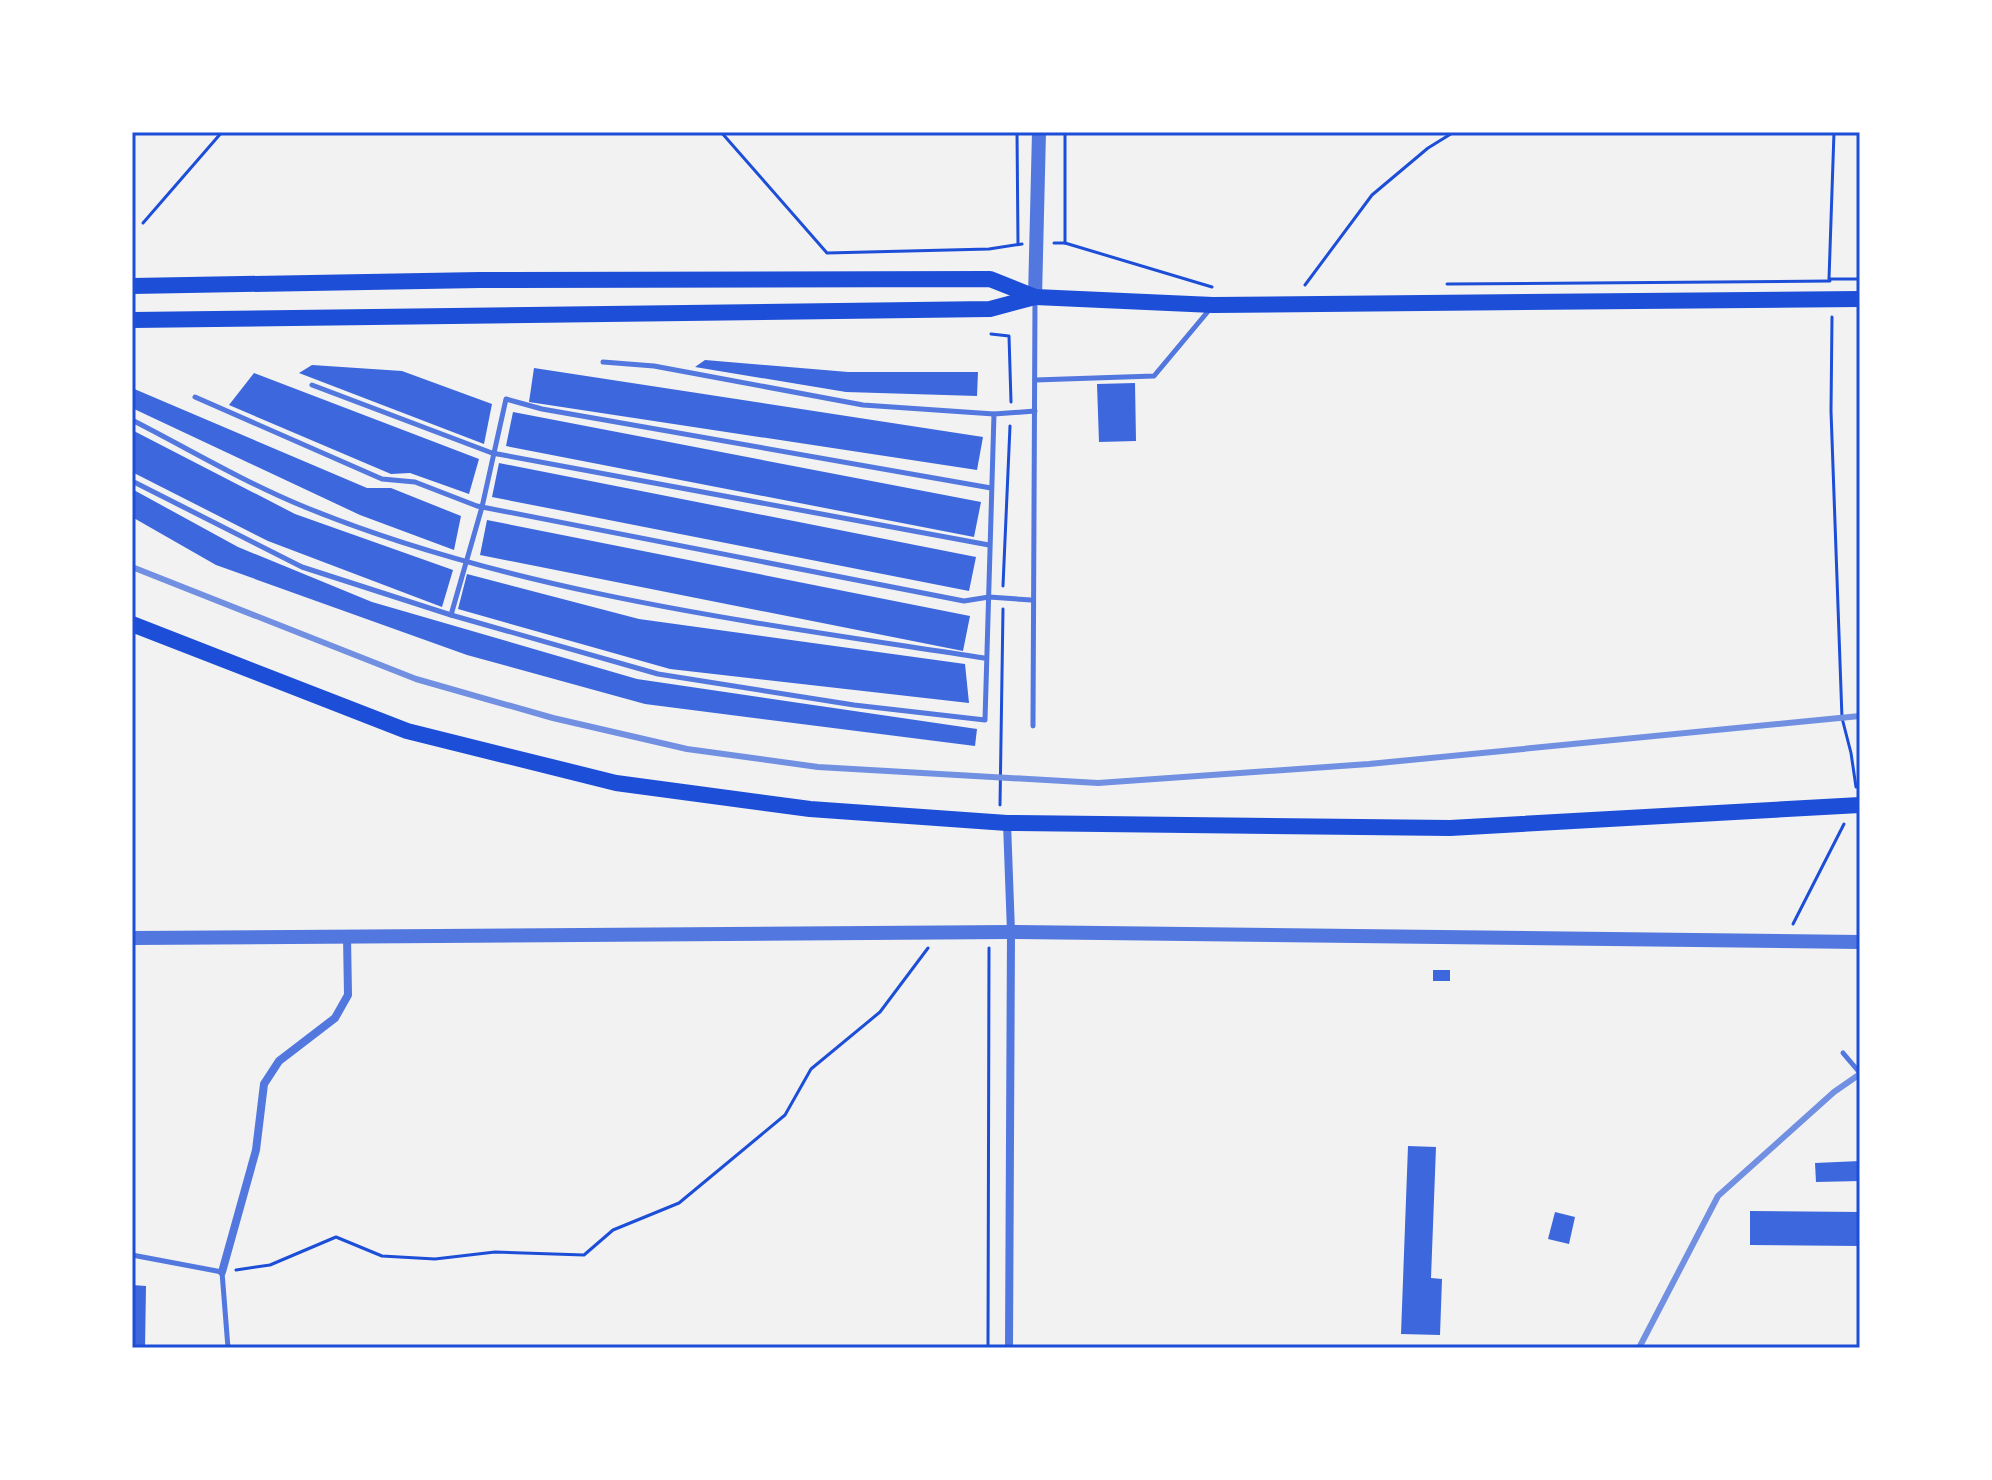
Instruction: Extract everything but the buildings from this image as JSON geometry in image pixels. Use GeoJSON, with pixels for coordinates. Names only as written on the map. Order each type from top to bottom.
{"type":"FeatureCollection","features":[{"type":"Feature","properties":{"kind":"main road"},"geometry":{"type":"LineString","coordinates":[[132,286],[480,280],[990,279],[1035,297]]}},
{"type":"Feature","properties":{"kind":"main road"},"geometry":{"type":"LineString","coordinates":[[132,320],[990,309],[1035,297],[1213,305],[1860,299]]}},
{"type":"Feature","properties":{"kind":"main road"},"geometry":{"type":"LineString","coordinates":[[132,624],[407,731],[616,783],[810,809],[1007,823],[1450,828],[1857,805]]}},
{"type":"Feature","properties":{"kind":"street"},"geometry":{"type":"LineString","coordinates":[[1035,297],[1039,132]]}},
{"type":"Feature","properties":{"kind":"street"},"geometry":{"type":"LineString","coordinates":[[1007,823],[1011,932],[1009,1348]]}},
{"type":"Feature","properties":{"kind":"street"},"geometry":{"type":"LineString","coordinates":[[132,938],[1011,932],[1860,942]]}},
{"type":"Feature","properties":{"kind":"street"},"geometry":{"type":"LineString","coordinates":[[222,1272],[256,1150],[264,1084],[279,1061],[335,1018],[348,995],[347,937]]}},
{"type":"Feature","properties":{"kind":"lane"},"geometry":{"type":"LineString","coordinates":[[1033,726],[1031,600],[1034,565],[1035,297]]}},
{"type":"Feature","properties":{"kind":"lane"},"geometry":{"type":"LineString","coordinates":[[1035,380],[1154,376],[1213,305]]}},
{"type":"Feature","properties":{"kind":"lane"},"geometry":{"type":"LineString","coordinates":[[603,362],[654,366],[863,405],[994,414],[1035,411]]}},
{"type":"Feature","properties":{"kind":"lane"},"geometry":{"type":"LineString","coordinates":[[312,385],[492,453],[989,545]]}},
{"type":"Feature","properties":{"kind":"lane"},"geometry":{"type":"LineString","coordinates":[[195,397],[382,479],[415,482],[482,507],[964,601],[989,597],[1031,600]]}},
{"type":"Feature","properties":{"kind":"lane"},"geometry":{"type":"LineString","coordinates":[[451,615],[482,507],[506,399],[542,409],[991,488]]}},
{"type":"Feature","properties":{"kind":"lane"},"geometry":{"type":"LineString","coordinates":[[132,481],[302,567],[451,615],[658,674],[854,705],[985,720],[984,658],[989,597],[994,414]]}},
{"type":"Feature","properties":{"kind":"lane"},"geometry":{"type":"LineString","coordinates":[[132,420],[299,505],[465,561],[682,611],[984,658]]}},
{"type":"Feature","properties":{"kind":"lane"},"geometry":{"type":"LineString","coordinates":[[1843,1053],[1860,1073]]}},
{"type":"Feature","properties":{"kind":"lane"},"geometry":{"type":"LineString","coordinates":[[132,1255],[222,1272],[228,1348]]}},
{"type":"Feature","properties":{"kind":"path"},"geometry":{"type":"LineString","coordinates":[[143,223],[222,132]]}},
{"type":"Feature","properties":{"kind":"path"},"geometry":{"type":"LineString","coordinates":[[721,132],[827,253],[1065,243],[1211,287],[1227,286]]}},
{"type":"Feature","properties":{"kind":"path"},"geometry":{"type":"LineString","coordinates":[[1017,132],[1018,245]]}},
{"type":"Feature","properties":{"kind":"path"},"geometry":{"type":"LineString","coordinates":[[1065,132],[1065,243]]}},
{"type":"Feature","properties":{"kind":"path"},"geometry":{"type":"LineString","coordinates":[[1321,285],[1305,285],[1372,195],[1428,148],[1454,132]]}},
{"type":"Feature","properties":{"kind":"path"},"geometry":{"type":"LineString","coordinates":[[1784,941],[1809,885],[1857,805],[1856,781],[1842,718],[1831,411],[1832,299],[1829,279],[1834,132]]}},
{"type":"Feature","properties":{"kind":"path"},"geometry":{"type":"LineString","coordinates":[[1432,284],[1860,279]]}},
{"type":"Feature","properties":{"kind":"path"},"geometry":{"type":"LineString","coordinates":[[991,334],[1009,336],[1011,412],[998,801],[1007,823]]}},
{"type":"Feature","properties":{"kind":"path"},"geometry":{"type":"LineString","coordinates":[[222,1272],[270,1265],[336,1237],[382,1256],[435,1259],[495,1252],[584,1255],[613,1230],[679,1203],[785,1115],[811,1069],[880,1012],[940,932]]}},
{"type":"Feature","properties":{"kind":"path"},"geometry":{"type":"LineString","coordinates":[[988,1348],[989,932]]}},
{"type":"Feature","properties":{"kind":"railway"},"geometry":{"type":"LineString","coordinates":[[132,567],[416,679],[553,718],[687,749],[818,767],[1098,783],[1369,764],[1860,716]]}},
{"type":"Feature","properties":{"kind":"railway"},"geometry":{"type":"LineString","coordinates":[[1639,1348],[1718,1196],[1834,1092],[1860,1074]]}}]}
